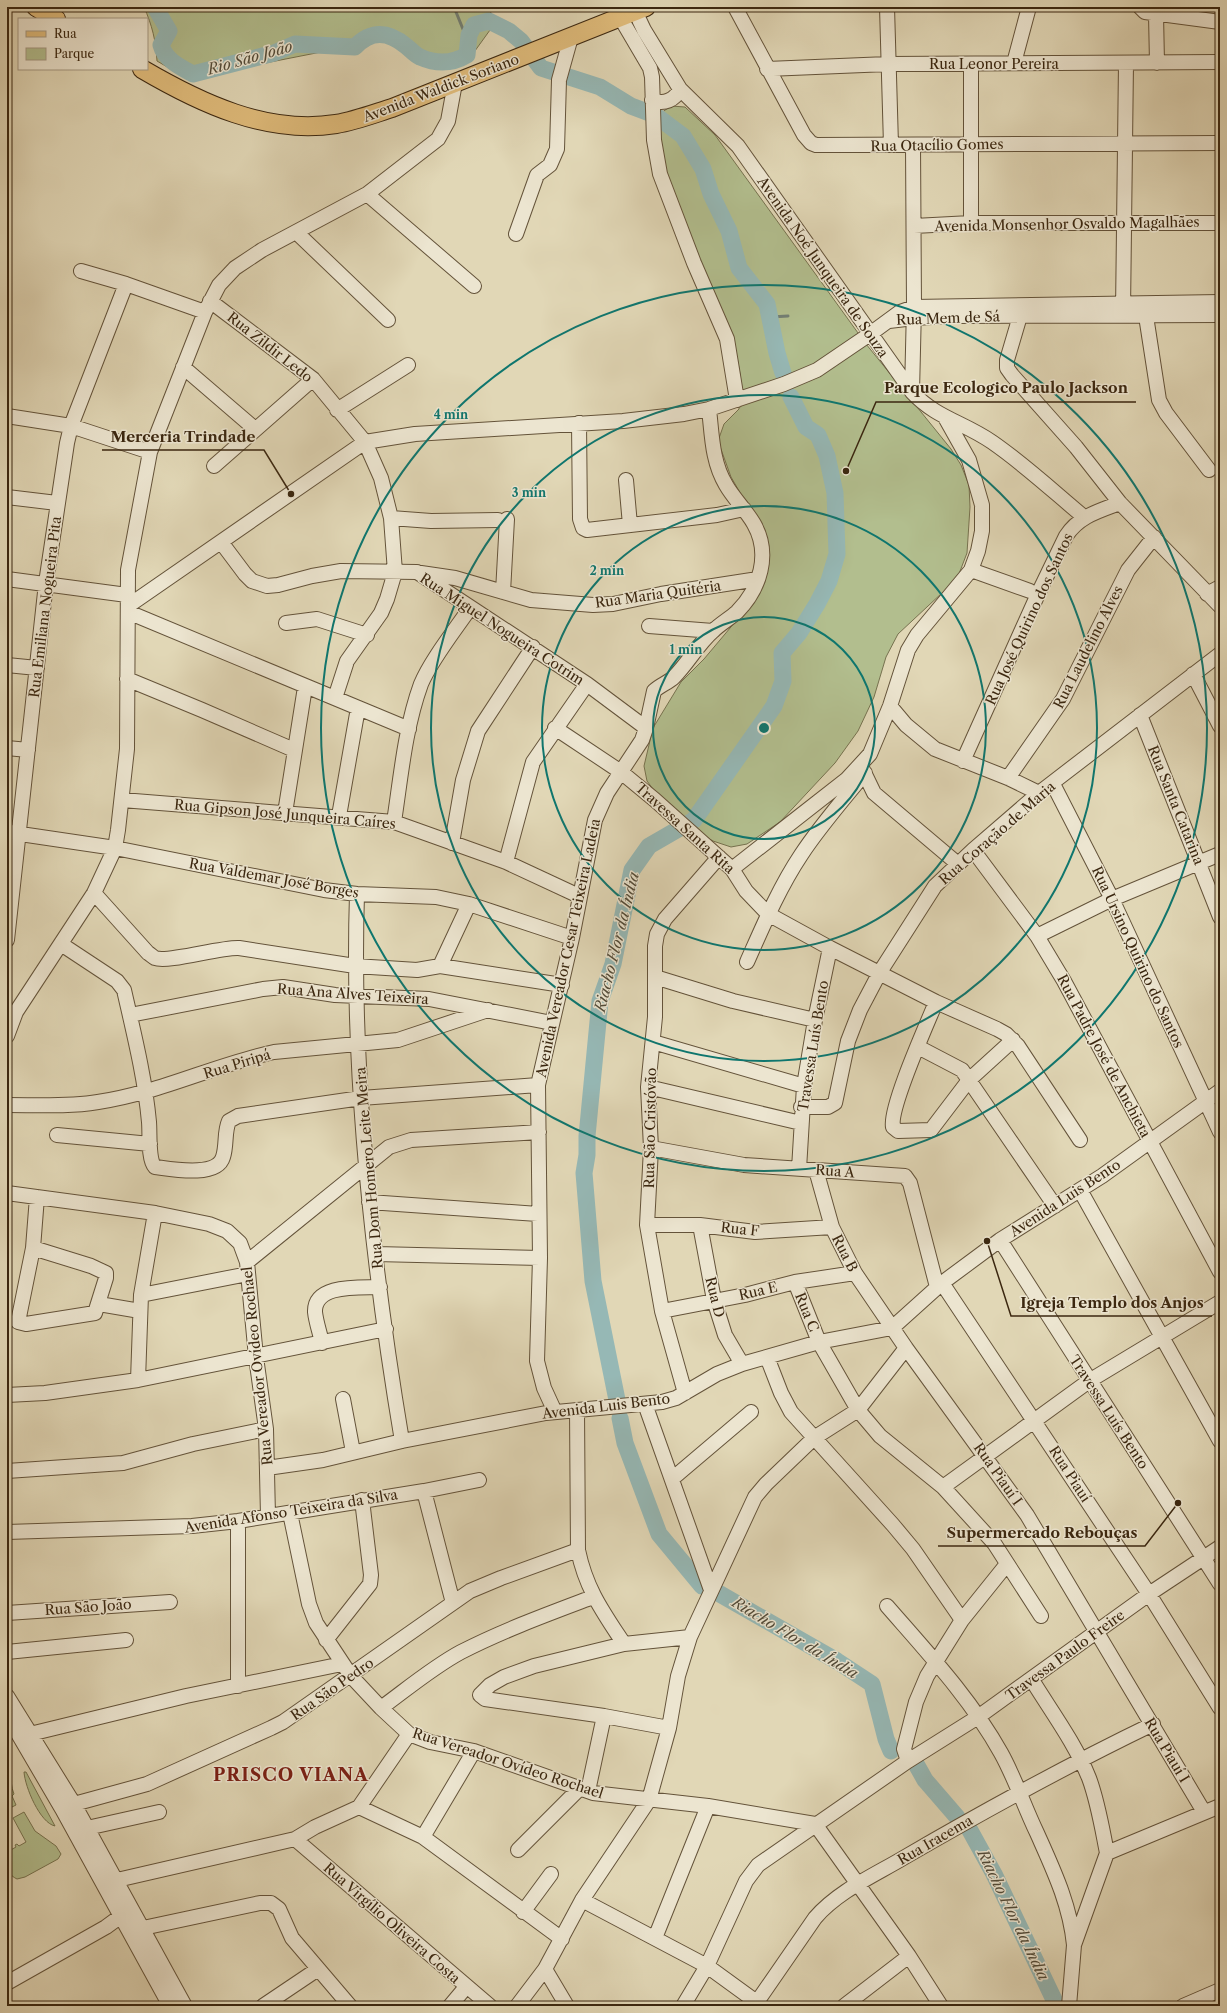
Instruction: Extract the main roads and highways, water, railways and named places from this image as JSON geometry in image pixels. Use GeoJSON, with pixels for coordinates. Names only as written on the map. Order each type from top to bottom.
{"type":"FeatureCollection","features":[{"type":"Feature","properties":{"kind":"main road"},"geometry":{"type":"LineString","coordinates":[[36,7],[54,18]]}},
{"type":"Feature","properties":{"kind":"main road","name":"Avenida Waldick Soriano"},"geometry":{"type":"LineString","coordinates":[[144,70],[207,103],[250,118],[296,126],[335,124],[357,120],[392,108],[634,12]]}},
{"type":"Feature","properties":{"kind":"waterway","name":"Riacho Flor da Índia"},"geometry":{"type":"LineString","coordinates":[[155,7],[169,31],[161,45],[163,50],[169,59],[193,74],[274,53],[295,44],[355,47],[361,41],[373,35],[380,34],[393,37],[420,57],[438,62],[456,60],[467,55],[469,35],[474,25],[489,21],[509,31],[521,41],[541,68],[600,87],[631,106],[655,115],[683,136],[703,169],[711,194],[729,231],[739,268],[767,304],[777,353],[783,373]]}},
{"type":"Feature","properties":{"kind":"waterway"},"geometry":{"type":"LineString","coordinates":[[454,7],[469,44]]}},
{"type":"Feature","properties":{"kind":"waterway"},"geometry":{"type":"LineString","coordinates":[[771,317],[788,316]]}},
{"type":"Feature","properties":{"kind":"waterway","name":"Riacho Flor da Índia"},"geometry":{"type":"LineString","coordinates":[[617,1400],[593,1281],[584,1173],[587,1155],[587,1136],[600,1001],[613,964],[632,870],[649,846],[694,820],[774,706],[783,681],[782,653],[799,633],[829,581],[837,554],[835,493],[827,456],[818,435],[806,427],[791,397]]}},
{"type":"Feature","properties":{"kind":"waterway","name":"Riacho Flor da Índia"},"geometry":{"type":"LineString","coordinates":[[620,1418],[625,1443],[659,1534],[702,1586]]}},
{"type":"Feature","properties":{"kind":"waterway","name":"Riacho Flor da Índia"},"geometry":{"type":"LineString","coordinates":[[720,1594],[837,1661],[872,1684],[886,1739],[891,1751]]}},
{"type":"Feature","properties":{"kind":"waterway","name":"Riacho Flor da Índia"},"geometry":{"type":"LineString","coordinates":[[916,1764],[925,1780],[957,1817]]}},
{"type":"Feature","properties":{"kind":"waterway","name":"Riacho Flor da Índia"},"geometry":{"type":"LineString","coordinates":[[967,1825],[994,1874],[1057,2006]]}},
{"type":"Feature","properties":{"kind":"place","name":"Parque Ecologico Paulo Jackson"},"geometry":{"type":"Point","coordinates":[846,471]}},
{"type":"Feature","properties":{"kind":"place","name":"Merceria Trindade"},"geometry":{"type":"Point","coordinates":[291,494]}},
{"type":"Feature","properties":{"kind":"place","name":"Igreja Templo dos Anjos"},"geometry":{"type":"Point","coordinates":[987,1241]}},
{"type":"Feature","properties":{"kind":"place","name":"Supermercado Rebouças"},"geometry":{"type":"Point","coordinates":[1178,1503]}},
{"type":"Feature","properties":{"kind":"district","name":"PRISCO VIANA"},"geometry":{"type":"Point","coordinates":[291,1775]}},
{"type":"Feature","properties":{"kind":"water label","name":"Rio São João"},"geometry":{"type":"Point","coordinates":[250,58]}}]}
